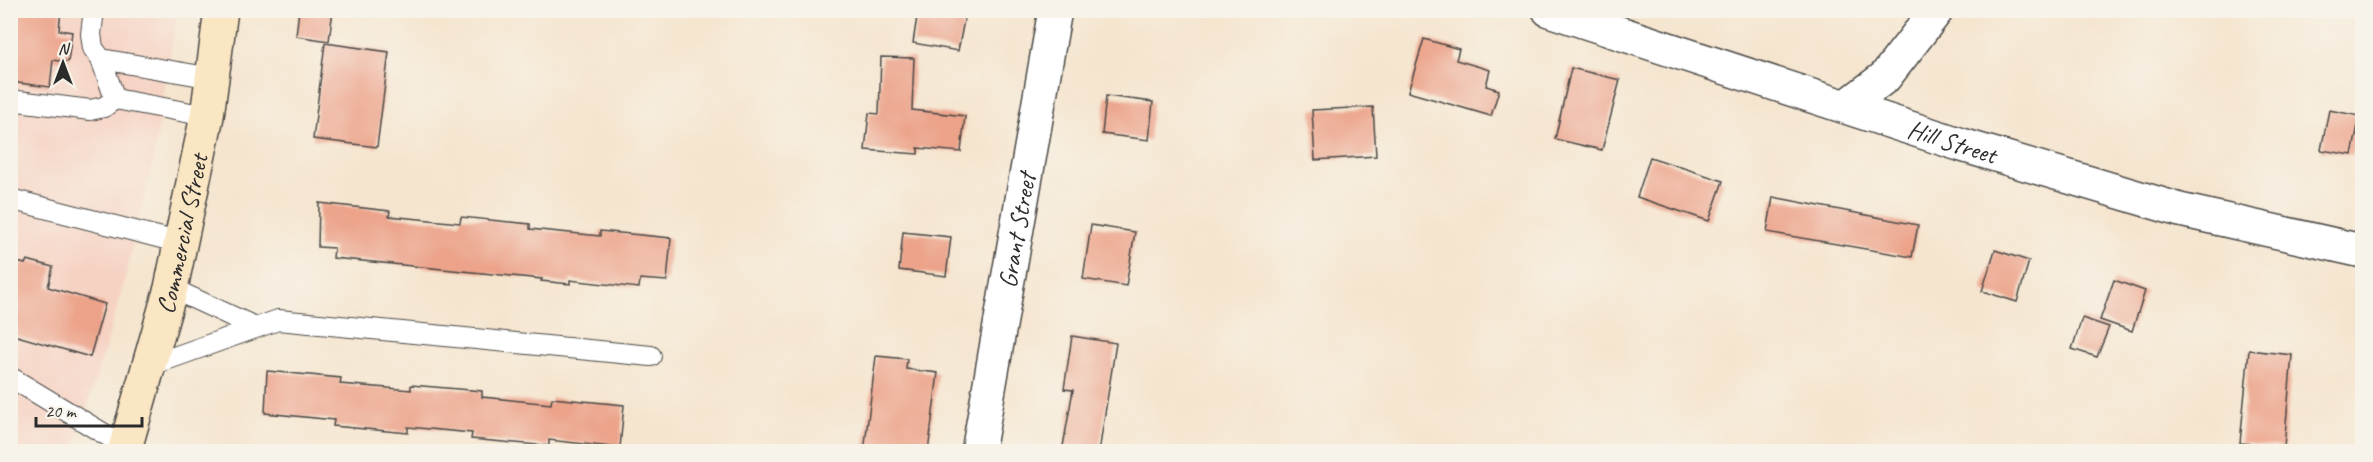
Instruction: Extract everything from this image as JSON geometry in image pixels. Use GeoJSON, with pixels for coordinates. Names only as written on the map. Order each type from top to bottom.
{"type":"FeatureCollection","features":[{"type":"Feature","properties":{"kind":"main road","name":"Commercial Street"},"geometry":{"type":"LineString","coordinates":[[125,449],[171,288],[181,243],[207,116],[221,10]]}},
{"type":"Feature","properties":{"kind":"street","name":"Grant Street"},"geometry":{"type":"LineString","coordinates":[[978,452],[1055,10]]}},
{"type":"Feature","properties":{"kind":"street","name":"Hill Street"},"geometry":{"type":"LineString","coordinates":[[1549,10],[1962,145],[2180,210],[2362,251]]}},
{"type":"Feature","properties":{"kind":"street"},"geometry":{"type":"LineString","coordinates":[[1847,106],[1885,77],[1937,10]]}},
{"type":"Feature","properties":{"kind":"lane"},"geometry":{"type":"LineString","coordinates":[[94,10],[91,34],[93,48],[101,59],[115,99]]}},
{"type":"Feature","properties":{"kind":"lane"},"geometry":{"type":"LineString","coordinates":[[101,59],[213,78]]}},
{"type":"Feature","properties":{"kind":"lane"},"geometry":{"type":"LineString","coordinates":[[10,100],[90,110],[104,107],[115,99],[207,116]]}},
{"type":"Feature","properties":{"kind":"lane"},"geometry":{"type":"LineString","coordinates":[[10,199],[181,243]]}},
{"type":"Feature","properties":{"kind":"lane"},"geometry":{"type":"LineString","coordinates":[[171,288],[255,327]]}},
{"type":"Feature","properties":{"kind":"lane"},"geometry":{"type":"LineString","coordinates":[[149,366],[278,320],[651,356]]}},
{"type":"Feature","properties":{"kind":"lane"},"geometry":{"type":"LineString","coordinates":[[10,377],[125,449]]}},
{"type":"Feature","properties":{"kind":"shaded area"},"geometry":{"type":"Polygon","coordinates":[[[10,11],[177,11],[153,161],[120,298],[74,451],[11,451],[10,11]]]}},
{"type":"Feature","properties":{"kind":"building"},"geometry":{"type":"Polygon","coordinates":[[[10,10],[61,10],[59,30],[72,32],[68,62],[53,60],[50,87],[10,82],[10,10]]]}},
{"type":"Feature","properties":{"kind":"building"},"geometry":{"type":"Polygon","coordinates":[[[299,10],[333,10],[329,41],[296,36],[299,10]]]}},
{"type":"Feature","properties":{"kind":"building"},"geometry":{"type":"Polygon","coordinates":[[[918,10],[966,10],[958,51],[913,43],[918,10]]]}},
{"type":"Feature","properties":{"kind":"building"},"geometry":{"type":"Polygon","coordinates":[[[1424,39],[1459,49],[1456,60],[1490,70],[1486,86],[1499,90],[1491,116],[1408,92],[1424,39]]]}},
{"type":"Feature","properties":{"kind":"building"},"geometry":{"type":"Polygon","coordinates":[[[325,43],[389,52],[377,147],[313,139],[325,43]]]}},
{"type":"Feature","properties":{"kind":"building"},"geometry":{"type":"Polygon","coordinates":[[[881,57],[914,58],[912,110],[965,116],[961,152],[918,148],[918,154],[865,150],[869,113],[879,114],[881,57]]]}},
{"type":"Feature","properties":{"kind":"building"},"geometry":{"type":"Polygon","coordinates":[[[1571,68],[1620,80],[1602,150],[1555,139],[1571,68]]]}},
{"type":"Feature","properties":{"kind":"building"},"geometry":{"type":"Polygon","coordinates":[[[1106,96],[1153,102],[1149,140],[1102,134],[1106,96]]]}},
{"type":"Feature","properties":{"kind":"building"},"geometry":{"type":"Polygon","coordinates":[[[1373,107],[1376,156],[1315,160],[1312,110],[1373,107]]]}},
{"type":"Feature","properties":{"kind":"building"},"geometry":{"type":"Polygon","coordinates":[[[2329,110],[2360,116],[2352,155],[2321,150],[2329,110]]]}},
{"type":"Feature","properties":{"kind":"building"},"geometry":{"type":"Polygon","coordinates":[[[1650,157],[1723,181],[1709,221],[1637,197],[1650,157]]]}},
{"type":"Feature","properties":{"kind":"building"},"geometry":{"type":"Polygon","coordinates":[[[1773,197],[1918,225],[1912,257],[1767,232],[1773,197]]]}},
{"type":"Feature","properties":{"kind":"building"},"geometry":{"type":"Polygon","coordinates":[[[319,203],[390,211],[389,216],[460,223],[461,217],[530,224],[530,229],[600,236],[600,231],[671,238],[667,281],[640,279],[639,288],[570,280],[570,284],[541,281],[542,279],[333,258],[334,248],[318,247],[319,203]]]}},
{"type":"Feature","properties":{"kind":"building"},"geometry":{"type":"Polygon","coordinates":[[[1091,225],[1135,232],[1126,286],[1083,279],[1091,225]]]}},
{"type":"Feature","properties":{"kind":"building"},"geometry":{"type":"Polygon","coordinates":[[[903,232],[951,237],[946,276],[899,270],[903,232]]]}},
{"type":"Feature","properties":{"kind":"building"},"geometry":{"type":"Polygon","coordinates":[[[1995,250],[2029,261],[2017,302],[1982,291],[1995,250]]]}},
{"type":"Feature","properties":{"kind":"building"},"geometry":{"type":"Polygon","coordinates":[[[10,260],[25,264],[27,260],[53,267],[48,287],[105,304],[90,357],[10,334],[10,260]]]}},
{"type":"Feature","properties":{"kind":"building"},"geometry":{"type":"Polygon","coordinates":[[[2114,280],[2145,291],[2132,331],[2100,320],[2114,280]]]}},
{"type":"Feature","properties":{"kind":"building"},"geometry":{"type":"Polygon","coordinates":[[[2082,318],[2109,327],[2097,357],[2072,349],[2082,318]]]}},
{"type":"Feature","properties":{"kind":"building"},"geometry":{"type":"Polygon","coordinates":[[[1072,336],[1116,343],[1099,452],[1062,452],[1073,390],[1064,389],[1072,336]]]}},
{"type":"Feature","properties":{"kind":"building"},"geometry":{"type":"Polygon","coordinates":[[[2249,350],[2292,355],[2284,447],[2240,443],[2249,350]]]}},
{"type":"Feature","properties":{"kind":"building"},"geometry":{"type":"Polygon","coordinates":[[[876,356],[907,359],[906,369],[938,373],[928,452],[864,452],[876,356]]]}},
{"type":"Feature","properties":{"kind":"building"},"geometry":{"type":"Polygon","coordinates":[[[267,371],[341,378],[340,384],[411,390],[411,385],[482,391],[482,397],[551,404],[552,398],[624,405],[620,448],[549,440],[549,446],[471,439],[472,433],[408,427],[408,433],[333,426],[334,420],[265,413],[267,371]]]}}]}
